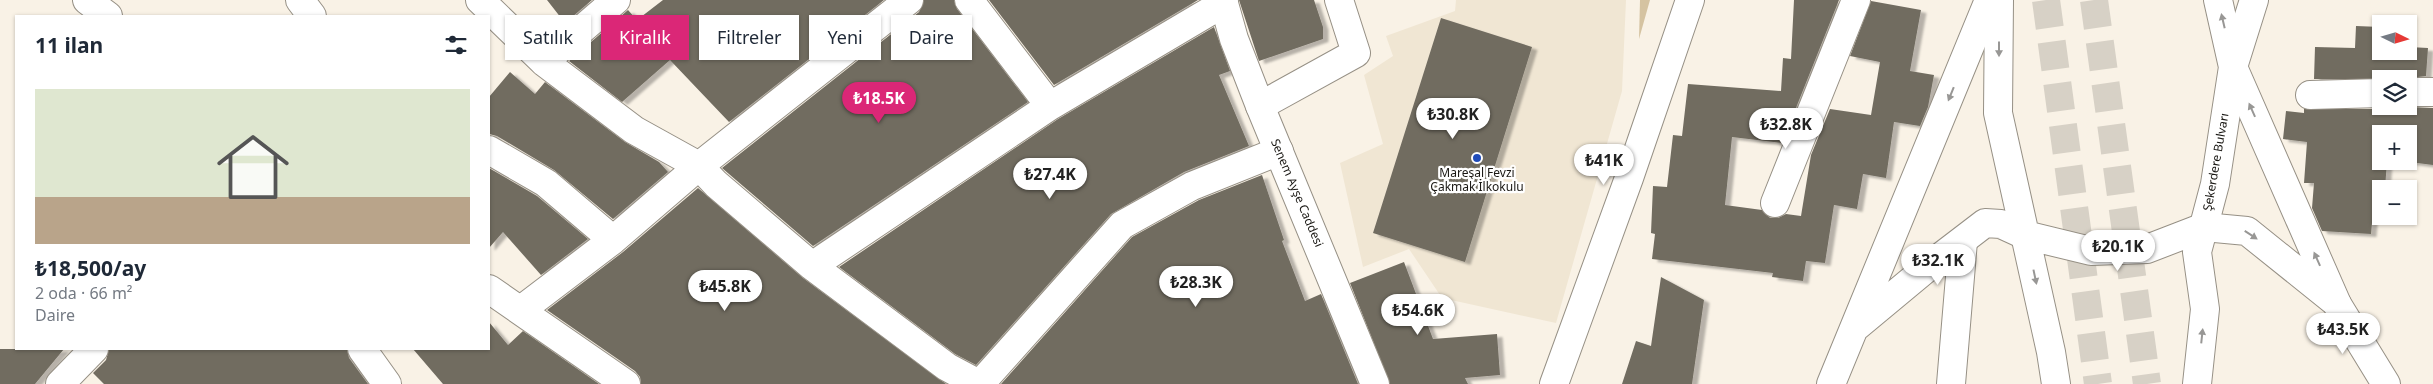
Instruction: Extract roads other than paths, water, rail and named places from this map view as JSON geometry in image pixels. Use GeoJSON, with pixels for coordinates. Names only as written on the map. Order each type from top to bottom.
{"type":"FeatureCollection","features":[{"type":"Feature","properties":{"kind":"street"},"geometry":{"type":"LineString","coordinates":[[87,0],[107,15]]}},
{"type":"Feature","properties":{"kind":"street"},"geometry":{"type":"LineString","coordinates":[[300,0],[311,15]]}},
{"type":"Feature","properties":{"kind":"street"},"geometry":{"type":"LineString","coordinates":[[480,0],[544,62],[634,130],[699,166],[716,184],[812,266],[946,367],[979,384],[1122,224],[1192,186],[1279,151]]}},
{"type":"Feature","properties":{"kind":"street"},"geometry":{"type":"LineString","coordinates":[[544,62],[616,0]]}},
{"type":"Feature","properties":{"kind":"street"},"geometry":{"type":"LineString","coordinates":[[521,310],[613,240],[699,166],[909,0]]}},
{"type":"Feature","properties":{"kind":"street"},"geometry":{"type":"LineString","coordinates":[[969,0],[1050,106]]}},
{"type":"Feature","properties":{"kind":"street"},"geometry":{"type":"LineString","coordinates":[[1260,106],[1356,53],[1339,0]]}},
{"type":"Feature","properties":{"kind":"street"},"geometry":{"type":"LineString","coordinates":[[1554,384],[1629,178],[1690,0]]}},
{"type":"Feature","properties":{"kind":"street"},"geometry":{"type":"LineString","coordinates":[[1775,203],[1856,0]]}},
{"type":"Feature","properties":{"kind":"street"},"geometry":{"type":"LineString","coordinates":[[1831,384],[1989,0]]}},
{"type":"Feature","properties":{"kind":"street"},"geometry":{"type":"LineString","coordinates":[[1999,0],[1998,113],[2051,352],[2056,384]]}},
{"type":"Feature","properties":{"kind":"street","name":"Şekerdere Bulvarı"},"geometry":{"type":"LineString","coordinates":[[2197,384],[2205,309],[2197,252],[2215,184],[2233,68],[2218,0]]}},
{"type":"Feature","properties":{"kind":"street"},"geometry":{"type":"LineString","coordinates":[[2254,0],[2233,68],[2337,304],[2386,384]]}},
{"type":"Feature","properties":{"kind":"street"},"geometry":{"type":"LineString","coordinates":[[812,266],[1050,106],[1224,1]]}},
{"type":"Feature","properties":{"kind":"street","name":"Senem Ayşe Caddesi"},"geometry":{"type":"LineString","coordinates":[[1224,1],[1234,39],[1260,106],[1375,384]]}},
{"type":"Feature","properties":{"kind":"street"},"geometry":{"type":"LineString","coordinates":[[2417,92],[2433,92]]}},
{"type":"Feature","properties":{"kind":"street"},"geometry":{"type":"LineString","coordinates":[[2310,96],[2372,93]]}},
{"type":"Feature","properties":{"kind":"street"},"geometry":{"type":"LineString","coordinates":[[490,151],[546,183],[613,240]]}},
{"type":"Feature","properties":{"kind":"street"},"geometry":{"type":"LineString","coordinates":[[1852,330],[1934,262],[1985,223],[2001,224],[2025,235],[2091,251],[2147,249],[2204,227],[2247,231],[2337,304]]}},
{"type":"Feature","properties":{"kind":"street"},"geometry":{"type":"LineString","coordinates":[[1951,384],[1963,241]]}},
{"type":"Feature","properties":{"kind":"street"},"geometry":{"type":"LineString","coordinates":[[490,290],[626,384]]}},
{"type":"Feature","properties":{"kind":"street"},"geometry":{"type":"LineString","coordinates":[[60,384],[93,350]]}},
{"type":"Feature","properties":{"kind":"street"},"geometry":{"type":"LineString","coordinates":[[363,350],[387,384]]}},
{"type":"Feature","properties":{"kind":"tunnel"},"geometry":{"type":"LineString","coordinates":[[2046,0],[2098,384]]}},
{"type":"Feature","properties":{"kind":"tunnel"},"geometry":{"type":"LineString","coordinates":[[2094,0],[2147,384]]}},
{"type":"Feature","properties":{"kind":"place","name":"Mareşal Fevzi Çakmak İlkokulu"},"geometry":{"type":"Point","coordinates":[1477,158]}}]}
